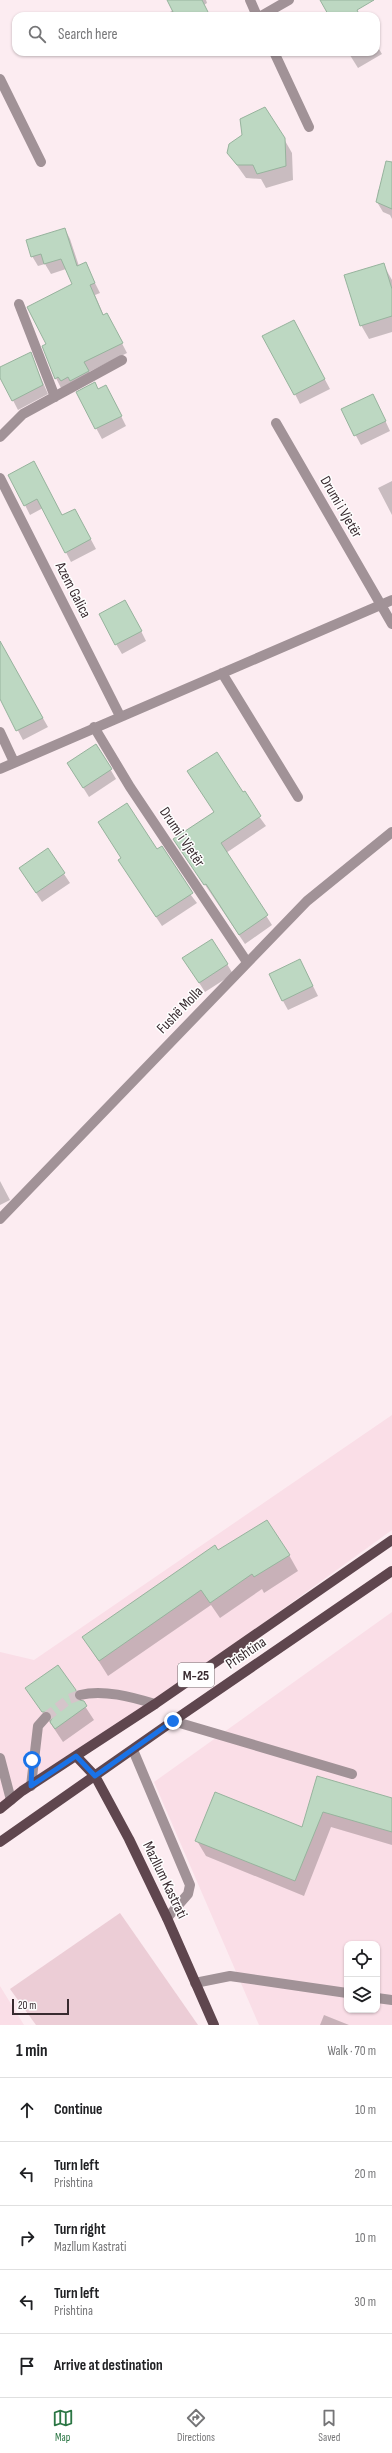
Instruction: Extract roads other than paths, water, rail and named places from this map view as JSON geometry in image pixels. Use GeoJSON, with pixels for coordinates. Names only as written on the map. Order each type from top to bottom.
{"type":"FeatureCollection","features":[{"type":"Feature","properties":{"kind":"main road","name":"Prishtina"},"geometry":{"type":"LineString","coordinates":[[0,1809],[31,1786],[155,1704],[392,1540]]}},
{"type":"Feature","properties":{"kind":"main road","name":"Prishtina"},"geometry":{"type":"LineString","coordinates":[[0,1842],[392,1571]]}},
{"type":"Feature","properties":{"kind":"main road","name":"Mazllum Kastrati"},"geometry":{"type":"LineString","coordinates":[[76,1756],[95,1776],[167,1918],[214,2025]]}},
{"type":"Feature","properties":{"kind":"street"},"geometry":{"type":"LineString","coordinates":[[250,0],[255,12]]}},
{"type":"Feature","properties":{"kind":"street"},"geometry":{"type":"LineString","coordinates":[[268,12],[289,0]]}},
{"type":"Feature","properties":{"kind":"street"},"geometry":{"type":"LineString","coordinates":[[276,56],[309,127]]}},
{"type":"Feature","properties":{"kind":"street"},"geometry":{"type":"LineString","coordinates":[[0,79],[41,162]]}},
{"type":"Feature","properties":{"kind":"street"},"geometry":{"type":"LineString","coordinates":[[19,304],[55,397]]}},
{"type":"Feature","properties":{"kind":"street"},"geometry":{"type":"LineString","coordinates":[[0,437],[23,414],[122,360]]}},
{"type":"Feature","properties":{"kind":"street","name":"Drumi i Vjetër"},"geometry":{"type":"LineString","coordinates":[[276,423],[380,605]]}},
{"type":"Feature","properties":{"kind":"street","name":"Azem Galica"},"geometry":{"type":"LineString","coordinates":[[0,478],[120,716]]}},
{"type":"Feature","properties":{"kind":"street"},"geometry":{"type":"LineString","coordinates":[[0,769],[94,727],[392,600]]}},
{"type":"Feature","properties":{"kind":"street"},"geometry":{"type":"LineString","coordinates":[[380,605],[392,624]]}},
{"type":"Feature","properties":{"kind":"street"},"geometry":{"type":"LineString","coordinates":[[222,673],[298,797]]}},
{"type":"Feature","properties":{"kind":"street","name":"Drumi i Vjetër"},"geometry":{"type":"LineString","coordinates":[[94,727],[130,787],[247,962]]}},
{"type":"Feature","properties":{"kind":"street"},"geometry":{"type":"LineString","coordinates":[[0,732],[14,762]]}},
{"type":"Feature","properties":{"kind":"street","name":"Fushë Molla"},"geometry":{"type":"LineString","coordinates":[[0,1219],[307,901],[392,832]]}},
{"type":"Feature","properties":{"kind":"street"},"geometry":{"type":"LineString","coordinates":[[80,1695],[90,1693],[113,1695],[155,1704]]}},
{"type":"Feature","properties":{"kind":"street"},"geometry":{"type":"LineString","coordinates":[[31,1786],[38,1726],[46,1717]]}},
{"type":"Feature","properties":{"kind":"street"},"geometry":{"type":"LineString","coordinates":[[173,1721],[352,1774]]}},
{"type":"Feature","properties":{"kind":"street"},"geometry":{"type":"LineString","coordinates":[[133,1750],[190,1885],[188,1894],[167,1918]]}},
{"type":"Feature","properties":{"kind":"street"},"geometry":{"type":"LineString","coordinates":[[0,1758],[11,1800]]}},
{"type":"Feature","properties":{"kind":"street"},"geometry":{"type":"LineString","coordinates":[[195,1983],[230,1976],[344,1993]]}},
{"type":"Feature","properties":{"kind":"street"},"geometry":{"type":"LineString","coordinates":[[380,1998],[392,2000]]}},
{"type":"Feature","properties":{"kind":"tunnel"},"geometry":{"type":"LineString","coordinates":[[46,1717],[69,1699],[80,1695]]}}]}
